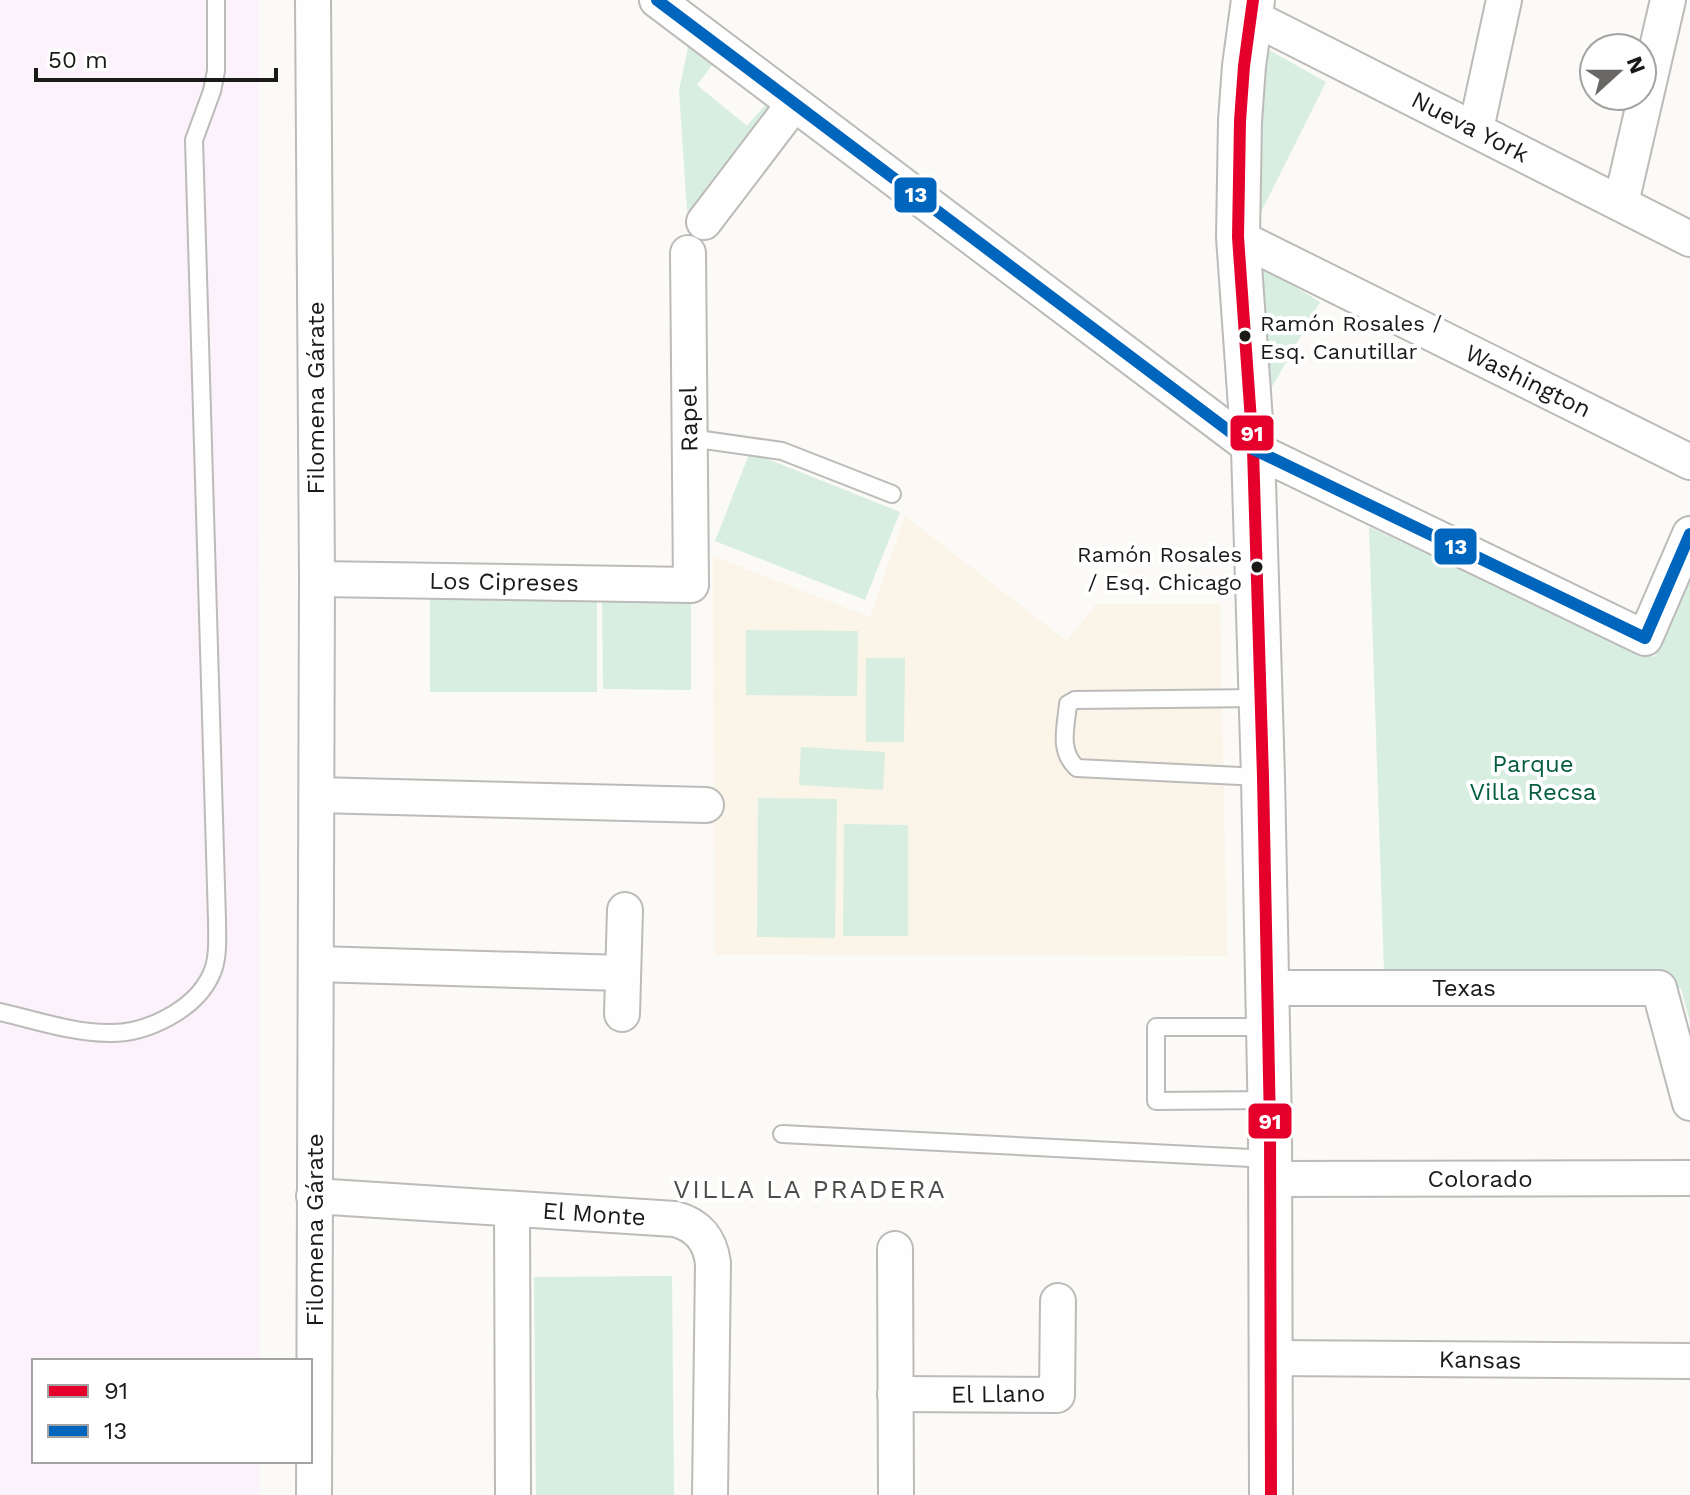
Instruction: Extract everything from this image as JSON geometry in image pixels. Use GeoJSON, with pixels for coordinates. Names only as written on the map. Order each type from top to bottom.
{"type":"FeatureCollection","features":[{"type":"Feature","properties":{"kind":"street","name":"Filomena Gárate"},"geometry":{"type":"LineString","coordinates":[[313,0],[317,579],[314,1495]]}},
{"type":"Feature","properties":{"kind":"street"},"geometry":{"type":"LineString","coordinates":[[657,0],[1253,449],[1645,638],[1690,534]]}},
{"type":"Feature","properties":{"kind":"street"},"geometry":{"type":"LineString","coordinates":[[1476,129],[1504,0]]}},
{"type":"Feature","properties":{"kind":"street"},"geometry":{"type":"LineString","coordinates":[[1621,203],[1668,0]]}},
{"type":"Feature","properties":{"kind":"street"},"geometry":{"type":"LineString","coordinates":[[1252,8],[1240,121],[1238,237],[1253,449],[1263,777],[1270,1100],[1271,1495]]}},
{"type":"Feature","properties":{"kind":"street","name":"Nueva York"},"geometry":{"type":"LineString","coordinates":[[1252,8],[1476,129],[1690,239]]}},
{"type":"Feature","properties":{"kind":"street"},"geometry":{"type":"LineString","coordinates":[[704,222],[793,105]]}},
{"type":"Feature","properties":{"kind":"street","name":"Washington"},"geometry":{"type":"LineString","coordinates":[[1238,237],[1690,462]]}},
{"type":"Feature","properties":{"kind":"street","name":"Rapel"},"geometry":{"type":"LineString","coordinates":[[688,253],[691,585]]}},
{"type":"Feature","properties":{"kind":"street","name":"Los Cipreses"},"geometry":{"type":"LineString","coordinates":[[317,579],[691,585]]}},
{"type":"Feature","properties":{"kind":"street"},"geometry":{"type":"LineString","coordinates":[[317,795],[706,805]]}},
{"type":"Feature","properties":{"kind":"street"},"geometry":{"type":"LineString","coordinates":[[622,1014],[625,910]]}},
{"type":"Feature","properties":{"kind":"street"},"geometry":{"type":"LineString","coordinates":[[316,964],[623,973]]}},
{"type":"Feature","properties":{"kind":"street","name":"Texas"},"geometry":{"type":"LineString","coordinates":[[1268,1007],[1659,988],[1690,1103]]}},
{"type":"Feature","properties":{"kind":"street","name":"Colorado"},"geometry":{"type":"LineString","coordinates":[[1270,1169],[1690,1178]]}},
{"type":"Feature","properties":{"kind":"street","name":"El Monte"},"geometry":{"type":"LineString","coordinates":[[314,1196],[675,1219],[694,1226],[712,1252],[713,1263],[710,1495]]}},
{"type":"Feature","properties":{"kind":"street"},"geometry":{"type":"LineString","coordinates":[[512,1209],[513,1495]]}},
{"type":"Feature","properties":{"kind":"street"},"geometry":{"type":"LineString","coordinates":[[895,1249],[896,1495]]}},
{"type":"Feature","properties":{"kind":"street","name":"El Llano"},"geometry":{"type":"LineString","coordinates":[[895,1394],[1057,1395],[1058,1301]]}},
{"type":"Feature","properties":{"kind":"street","name":"Kansas"},"geometry":{"type":"LineString","coordinates":[[1271,1358],[1690,1361]]}},
{"type":"Feature","properties":{"kind":"lane"},"geometry":{"type":"LineString","coordinates":[[0,1012],[92,1032],[141,1029],[187,1004],[212,974],[215,960],[217,904],[194,140],[216,71],[216,0]]}},
{"type":"Feature","properties":{"kind":"lane"},"geometry":{"type":"LineString","coordinates":[[690,438],[782,451],[892,494]]}},
{"type":"Feature","properties":{"kind":"lane"},"geometry":{"type":"LineString","coordinates":[[1260,698],[1075,700],[1068,704],[1064,749],[1068,760],[1077,768],[1263,777]]}},
{"type":"Feature","properties":{"kind":"lane"},"geometry":{"type":"LineString","coordinates":[[1268,1007],[1156,1027],[1156,1101],[1270,1100]]}},
{"type":"Feature","properties":{"kind":"lane"},"geometry":{"type":"LineString","coordinates":[[782,1134],[1270,1169]]}},
{"type":"Feature","properties":{"kind":"shaded area"},"geometry":{"type":"Polygon","coordinates":[[[0,0],[258,0],[260,1359],[32,1359],[32,1463],[260,1463],[260,1495],[0,1495],[0,0]]]}},
{"type":"Feature","properties":{"kind":"shaded area"},"geometry":{"type":"Polygon","coordinates":[[[905,516],[1067,641],[1096,604],[1220,604],[1227,956],[714,955],[713,556],[870,617],[905,516]]]}},
{"type":"Feature","properties":{"kind":"green space"},"geometry":{"type":"Polygon","coordinates":[[[691,34],[718,57],[697,85],[747,126],[770,99],[778,105],[691,212],[687,211],[679,90],[691,34]]]}},
{"type":"Feature","properties":{"kind":"green space"},"geometry":{"type":"Polygon","coordinates":[[[1264,47],[1326,82],[1261,212],[1264,47]]]}},
{"type":"Feature","properties":{"kind":"green space"},"geometry":{"type":"Polygon","coordinates":[[[1256,263],[1320,302],[1267,396],[1256,263]]]}},
{"type":"Feature","properties":{"kind":"green space"},"geometry":{"type":"Polygon","coordinates":[[[750,452],[900,512],[865,600],[715,541],[750,452]]]}},
{"type":"Feature","properties":{"kind":"green space","name":"Parque Villa Recsa"},"geometry":{"type":"Polygon","coordinates":[[[1369,527],[1654,657],[1690,576],[1690,1022],[1681,989],[1647,972],[1384,971],[1369,527]]]}},
{"type":"Feature","properties":{"kind":"green space"},"geometry":{"type":"Polygon","coordinates":[[[430,595],[597,596],[597,692],[430,692],[430,595]]]}},
{"type":"Feature","properties":{"kind":"green space"},"geometry":{"type":"Polygon","coordinates":[[[602,599],[691,599],[691,690],[603,689],[602,599]]]}},
{"type":"Feature","properties":{"kind":"green space"},"geometry":{"type":"Polygon","coordinates":[[[746,630],[858,631],[857,696],[746,695],[746,630]]]}},
{"type":"Feature","properties":{"kind":"green space"},"geometry":{"type":"Polygon","coordinates":[[[866,658],[905,658],[904,742],[866,742],[866,658]]]}},
{"type":"Feature","properties":{"kind":"green space"},"geometry":{"type":"Polygon","coordinates":[[[801,747],[885,752],[883,790],[799,785],[801,747]]]}},
{"type":"Feature","properties":{"kind":"green space"},"geometry":{"type":"Polygon","coordinates":[[[758,798],[837,799],[835,938],[757,937],[758,798]]]}},
{"type":"Feature","properties":{"kind":"green space"},"geometry":{"type":"Polygon","coordinates":[[[844,824],[908,825],[908,936],[843,936],[844,824]]]}},
{"type":"Feature","properties":{"kind":"green space"},"geometry":{"type":"Polygon","coordinates":[[[672,1276],[674,1495],[536,1495],[534,1277],[672,1276]]]}},
{"type":"Feature","properties":{"kind":"transit line","name":"13"},"geometry":{"type":"LineString","coordinates":[[657,0],[1253,449],[1645,638],[1690,534]]}},
{"type":"Feature","properties":{"kind":"transit line","name":"91"},"geometry":{"type":"LineString","coordinates":[[1253,0],[1240,121],[1238,237],[1253,449],[1263,777],[1270,1126],[1271,1495]]}},
{"type":"Feature","properties":{"kind":"place","name":"Ramón Rosales / Esq. Canutillar"},"geometry":{"type":"Point","coordinates":[1245,336]}},
{"type":"Feature","properties":{"kind":"place","name":"Ramón Rosales / Esq. Chicago"},"geometry":{"type":"Point","coordinates":[1257,567]}},
{"type":"Feature","properties":{"kind":"district","name":"VILLA LA PRADERA"},"geometry":{"type":"Point","coordinates":[810,1189]}}]}
